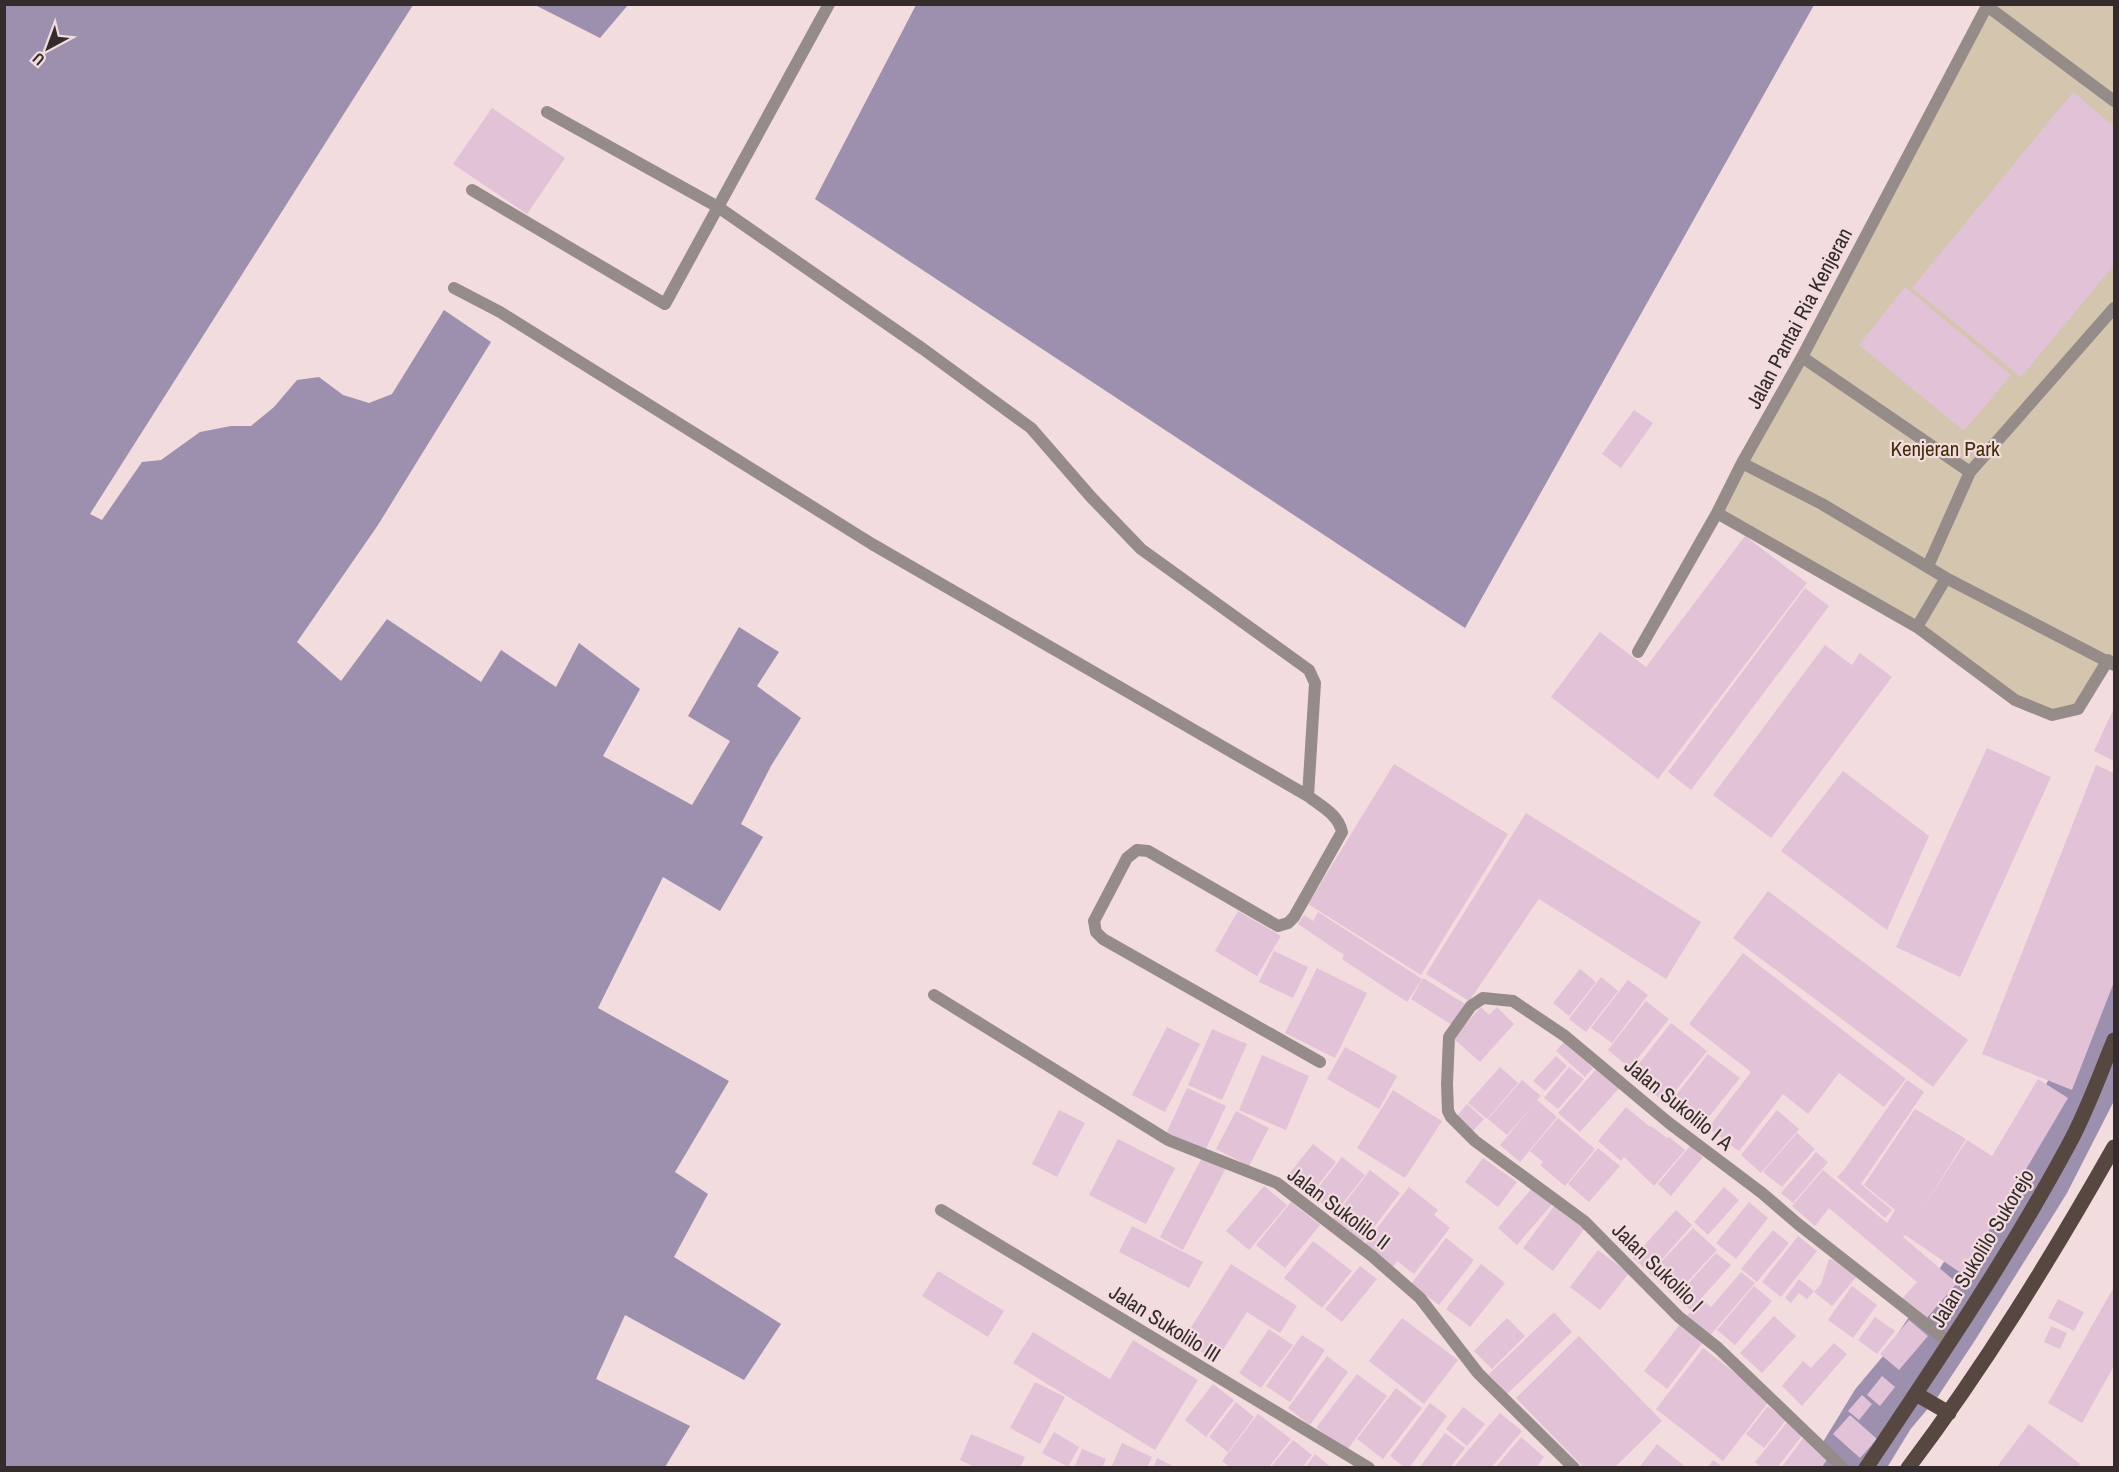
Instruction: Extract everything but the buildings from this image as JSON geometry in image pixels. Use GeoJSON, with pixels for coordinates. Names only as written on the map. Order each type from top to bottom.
{"type":"FeatureCollection","features":[{"type":"Feature","properties":{"kind":"main road","name":"Jalan Sukolilo Sukorejo"},"geometry":{"type":"LineString","coordinates":[[1866,1467],[1916,1394],[1942,1337],[2012,1245],[2070,1142],[2115,1040]]}},
{"type":"Feature","properties":{"kind":"main road"},"geometry":{"type":"LineString","coordinates":[[1908,1467],[1984,1363],[2115,1147]]}},
{"type":"Feature","properties":{"kind":"main road"},"geometry":{"type":"LineString","coordinates":[[1916,1394],[1949,1413]]}},
{"type":"Feature","properties":{"kind":"lane"},"geometry":{"type":"LineString","coordinates":[[472,190],[665,304],[829,4]]}},
{"type":"Feature","properties":{"kind":"lane"},"geometry":{"type":"LineString","coordinates":[[1988,5],[2115,101]]}},
{"type":"Feature","properties":{"kind":"lane","name":"Jalan Pantai Ria Kenjeran"},"geometry":{"type":"LineString","coordinates":[[1638,652],[1802,357],[1988,5]]}},
{"type":"Feature","properties":{"kind":"lane"},"geometry":{"type":"LineString","coordinates":[[547,112],[718,207],[922,349],[1031,429],[1141,549],[1310,670],[1315,683],[1308,796]]}},
{"type":"Feature","properties":{"kind":"lane"},"geometry":{"type":"LineString","coordinates":[[454,288],[500,312],[872,544],[1308,796],[1340,822],[1342,832],[1294,917],[1288,923],[1278,926],[1148,851],[1137,850],[1127,858],[1094,921],[1096,932],[1102,939],[1320,1062]]}},
{"type":"Feature","properties":{"kind":"lane"},"geometry":{"type":"LineString","coordinates":[[1928,566],[1970,472],[2115,308]]}},
{"type":"Feature","properties":{"kind":"lane"},"geometry":{"type":"LineString","coordinates":[[1802,357],[1970,472]]}},
{"type":"Feature","properties":{"kind":"lane"},"geometry":{"type":"LineString","coordinates":[[1717,513],[1917,627],[2015,700],[2052,715],[2078,709],[2111,662],[1946,578],[1822,504],[1742,462]]}},
{"type":"Feature","properties":{"kind":"lane"},"geometry":{"type":"LineString","coordinates":[[1917,627],[1946,578]]}},
{"type":"Feature","properties":{"kind":"lane","name":"Jalan Sukolilo II"},"geometry":{"type":"LineString","coordinates":[[934,995],[1168,1140],[1277,1183],[1372,1256],[1420,1298],[1478,1373],[1574,1467]]}},
{"type":"Feature","properties":{"kind":"lane","name":"Jalan Sukolilo I A"},"geometry":{"type":"LineString","coordinates":[[1448,1100],[1449,1037],[1471,1006],[1483,998],[1513,1000],[1565,1036],[1942,1337]]}},
{"type":"Feature","properties":{"kind":"lane","name":"Jalan Sukolilo I"},"geometry":{"type":"LineString","coordinates":[[1448,1100],[1448,1111],[1451,1117],[1475,1141],[1584,1221],[1678,1317],[1718,1348],[1840,1465]]}},
{"type":"Feature","properties":{"kind":"lane","name":"Jalan Sukolilo III"},"geometry":{"type":"LineString","coordinates":[[941,1210],[1369,1467]]}},
{"type":"Feature","properties":{"kind":"green space","name":"Kenjeran Park"},"geometry":{"type":"Polygon","coordinates":[[[1988,5],[2114,5],[2114,665],[2108,660],[2078,709],[2052,715],[2015,700],[1917,627],[1717,513],[1988,5]]]}},
{"type":"Feature","properties":{"kind":"shaded area"},"geometry":{"type":"Polygon","coordinates":[[[5,4],[413,5],[90,514],[102,520],[142,462],[161,460],[200,432],[231,426],[251,426],[274,407],[297,380],[319,377],[343,395],[369,403],[392,394],[444,310],[491,342],[378,525],[297,642],[341,681],[387,619],[481,682],[501,650],[556,687],[579,643],[640,689],[603,756],[692,805],[730,741],[688,716],[739,627],[779,652],[757,686],[801,718],[771,766],[741,824],[763,837],[720,911],[663,877],[598,1008],[729,1081],[675,1172],[708,1194],[674,1257],[781,1324],[744,1380],[625,1315],[596,1379],[690,1426],[665,1467],[5,1467],[5,4]]]}},
{"type":"Feature","properties":{"kind":"shaded area"},"geometry":{"type":"Polygon","coordinates":[[[535,5],[628,5],[600,38],[535,5]]]}},
{"type":"Feature","properties":{"kind":"shaded area"},"geometry":{"type":"Polygon","coordinates":[[[916,5],[1814,5],[1465,628],[815,199],[916,5]]]}},
{"type":"Feature","properties":{"kind":"waterway"},"geometry":{"type":"LineString","coordinates":[[1847,1468],[1883,1409],[1910,1377],[1947,1321],[2037,1177],[2086,1081],[2114,1011]]}}]}
